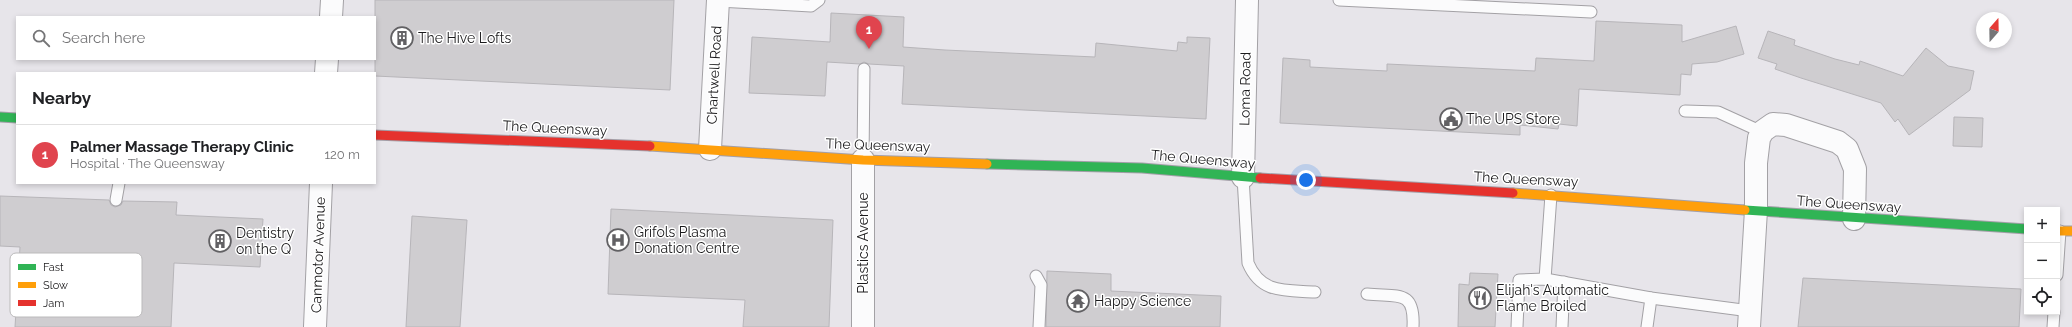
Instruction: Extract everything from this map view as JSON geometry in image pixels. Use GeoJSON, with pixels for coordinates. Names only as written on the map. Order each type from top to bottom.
{"type":"FeatureCollection","features":[{"type":"Feature","properties":{"kind":"main road"},"geometry":{"type":"LineString","coordinates":[[0,117],[16,118]]}},
{"type":"Feature","properties":{"kind":"main road","name":"The Queensway"},"geometry":{"type":"LineString","coordinates":[[376,134],[710,149],[863,160],[1142,168],[1244,177],[1551,195],[1854,218],[2024,229]]}},
{"type":"Feature","properties":{"kind":"main road"},"geometry":{"type":"LineString","coordinates":[[2060,231],[2072,231]]}},
{"type":"Feature","properties":{"kind":"street"},"geometry":{"type":"LineString","coordinates":[[331,16],[332,0]]}},
{"type":"Feature","properties":{"kind":"street","name":"Loma Road"},"geometry":{"type":"LineString","coordinates":[[1244,177],[1247,0]]}},
{"type":"Feature","properties":{"kind":"street","name":"Chartwell Road"},"geometry":{"type":"LineString","coordinates":[[710,149],[718,1]]}},
{"type":"Feature","properties":{"kind":"street"},"geometry":{"type":"LineString","coordinates":[[326,72],[327,60]]}},
{"type":"Feature","properties":{"kind":"street"},"geometry":{"type":"LineString","coordinates":[[1749,319],[1756,210],[1756,163],[1762,132],[1769,126],[1786,125],[1838,142],[1847,148],[1855,169],[1854,218]]}},
{"type":"Feature","properties":{"kind":"street","name":"Plastics Avenue"},"geometry":{"type":"LineString","coordinates":[[863,160],[863,327]]}},
{"type":"Feature","properties":{"kind":"street","name":"Canmotor Avenue"},"geometry":{"type":"LineString","coordinates":[[315,327],[321,184]]}},
{"type":"Feature","properties":{"kind":"lane"},"geometry":{"type":"LineString","coordinates":[[718,1],[811,6],[818,0]]}},
{"type":"Feature","properties":{"kind":"lane"},"geometry":{"type":"LineString","coordinates":[[1340,0],[1590,12]]}},
{"type":"Feature","properties":{"kind":"lane"},"geometry":{"type":"LineString","coordinates":[[863,160],[864,69]]}},
{"type":"Feature","properties":{"kind":"lane"},"geometry":{"type":"LineString","coordinates":[[1685,111],[1718,112],[1762,132]]}},
{"type":"Feature","properties":{"kind":"lane"},"geometry":{"type":"LineString","coordinates":[[1244,177],[1248,263],[1253,276],[1264,286],[1276,289],[1315,292]]}},
{"type":"Feature","properties":{"kind":"lane"},"geometry":{"type":"LineString","coordinates":[[116,200],[119,184]]}},
{"type":"Feature","properties":{"kind":"lane"},"geometry":{"type":"LineString","coordinates":[[1545,279],[1551,195]]}},
{"type":"Feature","properties":{"kind":"lane"},"geometry":{"type":"LineString","coordinates":[[1036,276],[1041,285],[1039,327]]}},
{"type":"Feature","properties":{"kind":"lane"},"geometry":{"type":"LineString","coordinates":[[1517,327],[1519,280],[1545,279],[1651,298],[1749,319]]}},
{"type":"Feature","properties":{"kind":"lane"},"geometry":{"type":"LineString","coordinates":[[1562,327],[1564,282]]}},
{"type":"Feature","properties":{"kind":"lane"},"geometry":{"type":"LineString","coordinates":[[1367,294],[1402,297],[1408,300],[1412,305],[1414,312],[1413,327]]}},
{"type":"Feature","properties":{"kind":"lane"},"geometry":{"type":"LineString","coordinates":[[1647,327],[1651,298]]}},
{"type":"Feature","properties":{"kind":"lane"},"geometry":{"type":"LineString","coordinates":[[2053,327],[2054,315]]}},
{"type":"Feature","properties":{"kind":"building"},"geometry":{"type":"Polygon","coordinates":[[[375,0],[674,0],[670,90],[376,76],[375,0]]]}},
{"type":"Feature","properties":{"kind":"building"},"geometry":{"type":"Polygon","coordinates":[[[831,13],[904,17],[903,47],[945,50],[1095,57],[1096,43],[1177,51],[1178,42],[1187,43],[1187,37],[1210,38],[1206,119],[902,104],[904,66],[869,64],[864,62],[860,64],[827,62],[825,96],[749,93],[752,37],[830,42],[831,13]]]}},
{"type":"Feature","properties":{"kind":"building"},"geometry":{"type":"Polygon","coordinates":[[[1596,21],[1682,25],[1682,42],[1736,26],[1744,54],[1717,62],[1692,64],[1691,75],[1681,74],[1680,95],[1579,89],[1577,126],[1559,124],[1558,129],[1520,125],[1520,135],[1280,123],[1283,58],[1310,60],[1310,67],[1387,71],[1387,64],[1535,71],[1536,58],[1594,61],[1596,21]]]}},
{"type":"Feature","properties":{"kind":"building"},"geometry":{"type":"Polygon","coordinates":[[[1768,31],[1795,40],[1794,45],[1835,59],[1859,65],[1860,61],[1903,76],[1926,48],[1948,66],[1974,71],[1970,90],[1909,135],[1898,119],[1895,122],[1881,103],[1775,69],[1777,64],[1758,58],[1768,31]]]}},
{"type":"Feature","properties":{"kind":"building"},"geometry":{"type":"Polygon","coordinates":[[[1954,117],[1983,118],[1982,147],[1953,146],[1954,117]]]}},
{"type":"Feature","properties":{"kind":"building"},"geometry":{"type":"Polygon","coordinates":[[[0,196],[109,200],[111,205],[115,207],[121,205],[123,201],[177,202],[176,215],[263,219],[260,267],[174,263],[171,327],[15,327],[16,317],[142,317],[142,253],[20,253],[20,247],[0,246],[0,196]]]}},
{"type":"Feature","properties":{"kind":"building"},"geometry":{"type":"Polygon","coordinates":[[[611,209],[833,220],[829,327],[743,327],[745,300],[608,294],[611,209]]]}},
{"type":"Feature","properties":{"kind":"building"},"geometry":{"type":"Polygon","coordinates":[[[412,216],[467,220],[460,327],[406,327],[412,216]]]}},
{"type":"Feature","properties":{"kind":"building"},"geometry":{"type":"Polygon","coordinates":[[[1047,271],[1111,274],[1111,291],[1221,296],[1220,327],[1046,327],[1047,271]]]}},
{"type":"Feature","properties":{"kind":"building","name":"Elijah's Automatic Flame Broiled"},"geometry":{"type":"Polygon","coordinates":[[[1470,273],[1498,274],[1495,327],[1458,327],[1459,284],[1469,285],[1470,273]]]}},
{"type":"Feature","properties":{"kind":"building"},"geometry":{"type":"Polygon","coordinates":[[[1803,278],[2021,289],[2019,327],[1798,327],[1803,278]]]}},
{"type":"Feature","properties":{"kind":"traffic: fast"},"geometry":{"type":"LineString","coordinates":[[0,117],[16,118]]}},
{"type":"Feature","properties":{"kind":"traffic: fast"},"geometry":{"type":"LineString","coordinates":[[987,164],[1142,168],[1260,178]]}},
{"type":"Feature","properties":{"kind":"traffic: fast"},"geometry":{"type":"LineString","coordinates":[[1745,210],[2024,229]]}},
{"type":"Feature","properties":{"kind":"traffic: slow"},"geometry":{"type":"LineString","coordinates":[[650,146],[863,160],[987,164]]}},
{"type":"Feature","properties":{"kind":"traffic: slow"},"geometry":{"type":"LineString","coordinates":[[1513,193],[1745,210]]}},
{"type":"Feature","properties":{"kind":"traffic: slow"},"geometry":{"type":"LineString","coordinates":[[2060,231],[2072,231]]}},
{"type":"Feature","properties":{"kind":"traffic: jam"},"geometry":{"type":"LineString","coordinates":[[376,135],[650,146]]}},
{"type":"Feature","properties":{"kind":"traffic: jam"},"geometry":{"type":"LineString","coordinates":[[1260,178],[1513,193]]}},
{"type":"Feature","properties":{"kind":"place","name":"The Hive Lofts"},"geometry":{"type":"Point","coordinates":[402,38]}},
{"type":"Feature","properties":{"kind":"place","name":"Palmer Massage Therapy Clinic"},"geometry":{"type":"Point","coordinates":[869,49]}},
{"type":"Feature","properties":{"kind":"place","name":"The UPS Store"},"geometry":{"type":"Point","coordinates":[1451,119]}},
{"type":"Feature","properties":{"kind":"place","name":"Grifols Plasma Donation Centre"},"geometry":{"type":"Point","coordinates":[618,240]}},
{"type":"Feature","properties":{"kind":"place","name":"Dentistry on the Q"},"geometry":{"type":"Point","coordinates":[220,241]}},
{"type":"Feature","properties":{"kind":"place","name":"Elijah's Automatic Flame Broiled"},"geometry":{"type":"Point","coordinates":[1480,298]}},
{"type":"Feature","properties":{"kind":"place","name":"Happy Science"},"geometry":{"type":"Point","coordinates":[1078,301]}}]}
